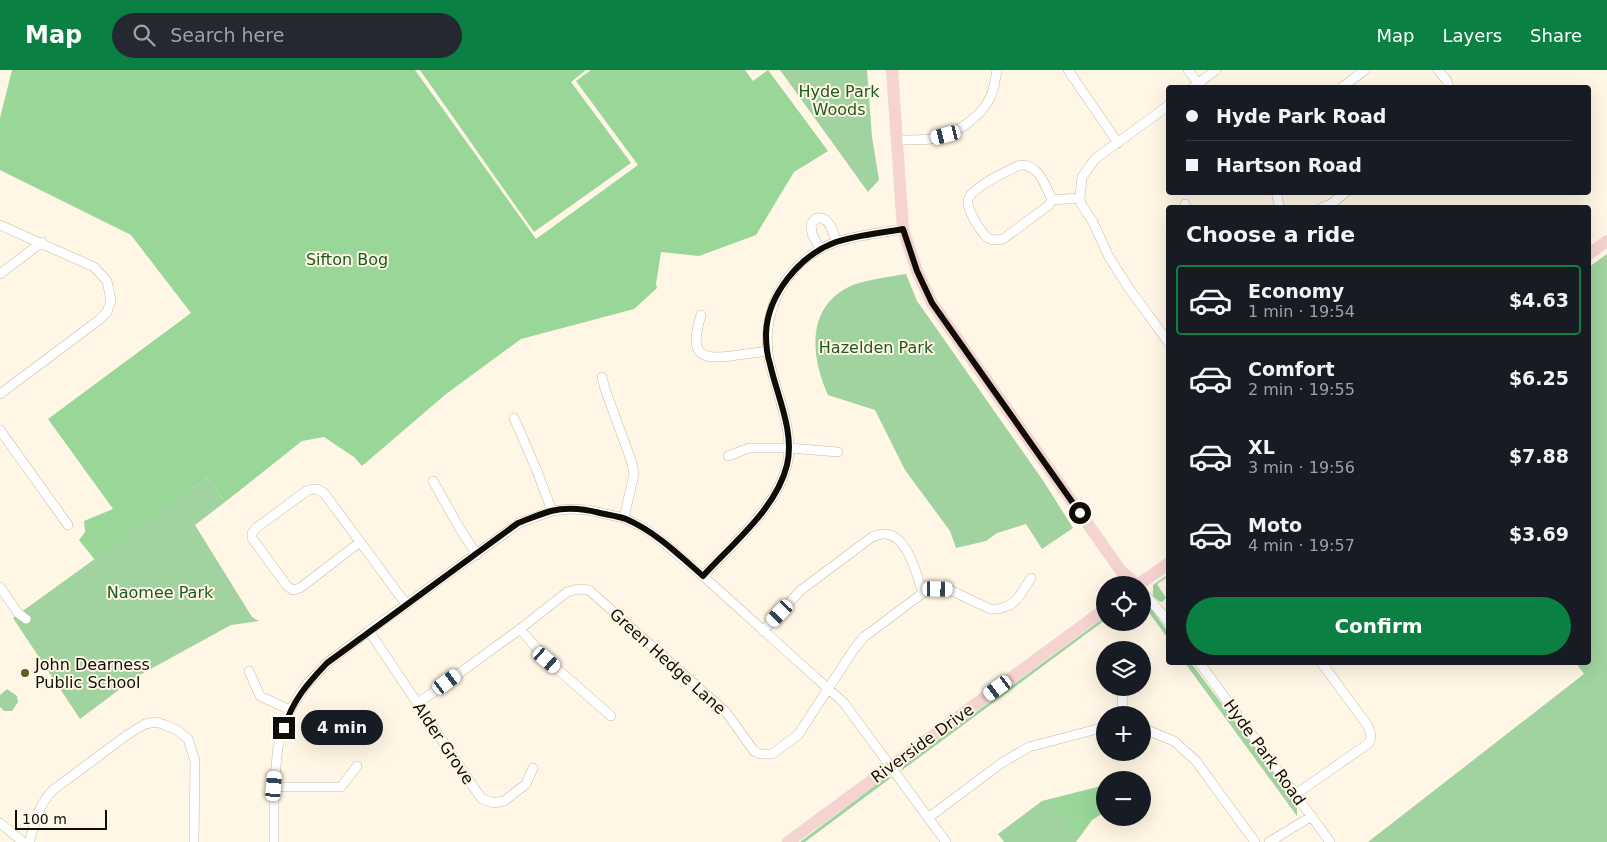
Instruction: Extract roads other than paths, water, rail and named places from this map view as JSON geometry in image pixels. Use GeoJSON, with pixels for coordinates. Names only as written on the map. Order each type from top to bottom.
{"type":"FeatureCollection","features":[{"type":"Feature","properties":{"kind":"main road"},"geometry":{"type":"LineString","coordinates":[[892,70],[903,229],[917,271],[932,303],[1121,571],[1127,576]]}},
{"type":"Feature","properties":{"kind":"main road"},"geometry":{"type":"LineString","coordinates":[[1591,253],[1607,241]]}},
{"type":"Feature","properties":{"kind":"main road"},"geometry":{"type":"LineString","coordinates":[[1150,576],[1166,564]]}},
{"type":"Feature","properties":{"kind":"main road","name":"Riverside Drive"},"geometry":{"type":"LineString","coordinates":[[788,842],[1096,616]]}},
{"type":"Feature","properties":{"kind":"street"},"geometry":{"type":"LineString","coordinates":[[896,140],[932,139],[960,128],[989,101],[997,70]]}},
{"type":"Feature","properties":{"kind":"street"},"geometry":{"type":"LineString","coordinates":[[1068,70],[1118,143]]}},
{"type":"Feature","properties":{"kind":"street"},"geometry":{"type":"LineString","coordinates":[[1188,70],[1196,85]]}},
{"type":"Feature","properties":{"kind":"street"},"geometry":{"type":"LineString","coordinates":[[1198,85],[1216,70]]}},
{"type":"Feature","properties":{"kind":"street"},"geometry":{"type":"LineString","coordinates":[[1345,85],[1365,70]]}},
{"type":"Feature","properties":{"kind":"street"},"geometry":{"type":"LineString","coordinates":[[1438,70],[1448,85]]}},
{"type":"Feature","properties":{"kind":"street"},"geometry":{"type":"LineString","coordinates":[[1166,107],[1095,159],[1082,177],[1080,198],[1081,204],[1118,272],[1166,339]]}},
{"type":"Feature","properties":{"kind":"street"},"geometry":{"type":"LineString","coordinates":[[1020,165],[1026,165],[1038,172],[1052,200],[1049,205],[1003,239],[996,240],[989,239],[984,234],[968,209],[968,201],[974,191],[1020,165]]}},
{"type":"Feature","properties":{"kind":"street"},"geometry":{"type":"LineString","coordinates":[[1328,205],[1342,195]]}},
{"type":"Feature","properties":{"kind":"street"},"geometry":{"type":"LineString","coordinates":[[1052,200],[1080,198]]}},
{"type":"Feature","properties":{"kind":"street"},"geometry":{"type":"LineString","coordinates":[[820,249],[812,234],[810,224],[816,218],[822,218],[829,222],[837,242]]}},
{"type":"Feature","properties":{"kind":"street"},"geometry":{"type":"LineString","coordinates":[[0,225],[42,242],[94,267],[107,281],[111,300],[108,312],[100,320],[0,394]]}},
{"type":"Feature","properties":{"kind":"street"},"geometry":{"type":"LineString","coordinates":[[703,576],[768,506],[781,484],[787,463],[787,429],[767,351],[766,334],[773,303],[787,280],[803,262],[820,249],[837,242],[903,229]]}},
{"type":"Feature","properties":{"kind":"street"},"geometry":{"type":"LineString","coordinates":[[0,274],[42,242]]}},
{"type":"Feature","properties":{"kind":"street"},"geometry":{"type":"LineString","coordinates":[[701,315],[696,331],[696,346],[704,356],[713,358],[767,351]]}},
{"type":"Feature","properties":{"kind":"street"},"geometry":{"type":"LineString","coordinates":[[602,377],[631,460],[634,474],[624,518]]}},
{"type":"Feature","properties":{"kind":"street"},"geometry":{"type":"LineString","coordinates":[[514,418],[552,511]]}},
{"type":"Feature","properties":{"kind":"street"},"geometry":{"type":"LineString","coordinates":[[0,430],[68,525]]}},
{"type":"Feature","properties":{"kind":"street"},"geometry":{"type":"LineString","coordinates":[[728,456],[749,448],[788,448],[838,452]]}},
{"type":"Feature","properties":{"kind":"street"},"geometry":{"type":"LineString","coordinates":[[433,481],[477,555]]}},
{"type":"Feature","properties":{"kind":"street"},"geometry":{"type":"LineString","coordinates":[[360,542],[300,588],[293,590],[287,586],[252,538],[252,533],[256,528],[308,490],[317,489],[324,492],[406,604]]}},
{"type":"Feature","properties":{"kind":"street"},"geometry":{"type":"LineString","coordinates":[[274,842],[274,786],[278,746],[290,710],[306,685],[327,663],[368,631],[477,555],[518,523],[552,511],[570,509],[588,510],[624,518],[644,528],[703,576],[844,703],[946,842]]}},
{"type":"Feature","properties":{"kind":"street"},"geometry":{"type":"LineString","coordinates":[[764,631],[801,590],[872,537],[884,534],[892,535],[903,543],[923,593]]}},
{"type":"Feature","properties":{"kind":"street","name":"Green Hedge Lane"},"geometry":{"type":"LineString","coordinates":[[417,704],[520,629],[567,592],[578,589],[589,590],[726,712],[754,751],[760,754],[772,754],[798,735],[854,649],[864,637],[923,593],[938,589],[950,590],[990,609],[999,609],[1010,605],[1018,598],[1031,578]]}},
{"type":"Feature","properties":{"kind":"street"},"geometry":{"type":"LineString","coordinates":[[0,587],[18,613],[26,619]]}},
{"type":"Feature","properties":{"kind":"street"},"geometry":{"type":"LineString","coordinates":[[1151,601],[1166,619]]}},
{"type":"Feature","properties":{"kind":"street"},"geometry":{"type":"LineString","coordinates":[[520,629],[547,660],[611,716]]}},
{"type":"Feature","properties":{"kind":"street","name":"Alder Grove"},"geometry":{"type":"LineString","coordinates":[[368,631],[482,798],[493,803],[504,801],[526,784],[532,768]]}},
{"type":"Feature","properties":{"kind":"street","name":"Hyde Park Road"},"geometry":{"type":"LineString","coordinates":[[1201,665],[1330,842]]}},
{"type":"Feature","properties":{"kind":"street"},"geometry":{"type":"LineString","coordinates":[[1296,794],[1368,743],[1371,736],[1368,726],[1322,665]]}},
{"type":"Feature","properties":{"kind":"street"},"geometry":{"type":"LineString","coordinates":[[250,671],[260,696],[290,710]]}},
{"type":"Feature","properties":{"kind":"street"},"geometry":{"type":"LineString","coordinates":[[29,842],[42,802],[53,790],[126,735],[145,724],[156,722],[177,730],[188,739],[195,761],[194,842]]}},
{"type":"Feature","properties":{"kind":"street"},"geometry":{"type":"LineString","coordinates":[[928,818],[1003,762],[1029,747],[1096,729]]}},
{"type":"Feature","properties":{"kind":"street"},"geometry":{"type":"LineString","coordinates":[[1151,732],[1174,741],[1196,761],[1255,842]]}},
{"type":"Feature","properties":{"kind":"street"},"geometry":{"type":"LineString","coordinates":[[274,786],[341,787],[356,766]]}},
{"type":"Feature","properties":{"kind":"street"},"geometry":{"type":"LineString","coordinates":[[1269,842],[1312,816]]}},
{"type":"Feature","properties":{"kind":"street"},"geometry":{"type":"LineString","coordinates":[[0,823],[23,842]]}},
{"type":"Feature","properties":{"kind":"place","name":"John Dearness Public School"},"geometry":{"type":"Point","coordinates":[25,673]}},
{"type":"Feature","properties":{"kind":"park label","name":"Hyde Park Woods"},"geometry":{"type":"Point","coordinates":[839,100]}},
{"type":"Feature","properties":{"kind":"park label","name":"Sifton Bog"},"geometry":{"type":"Point","coordinates":[347,259]}},
{"type":"Feature","properties":{"kind":"park label","name":"Hazelden Park"},"geometry":{"type":"Point","coordinates":[876,347]}},
{"type":"Feature","properties":{"kind":"park label","name":"Naomee Park"},"geometry":{"type":"Point","coordinates":[160,592]}}]}
